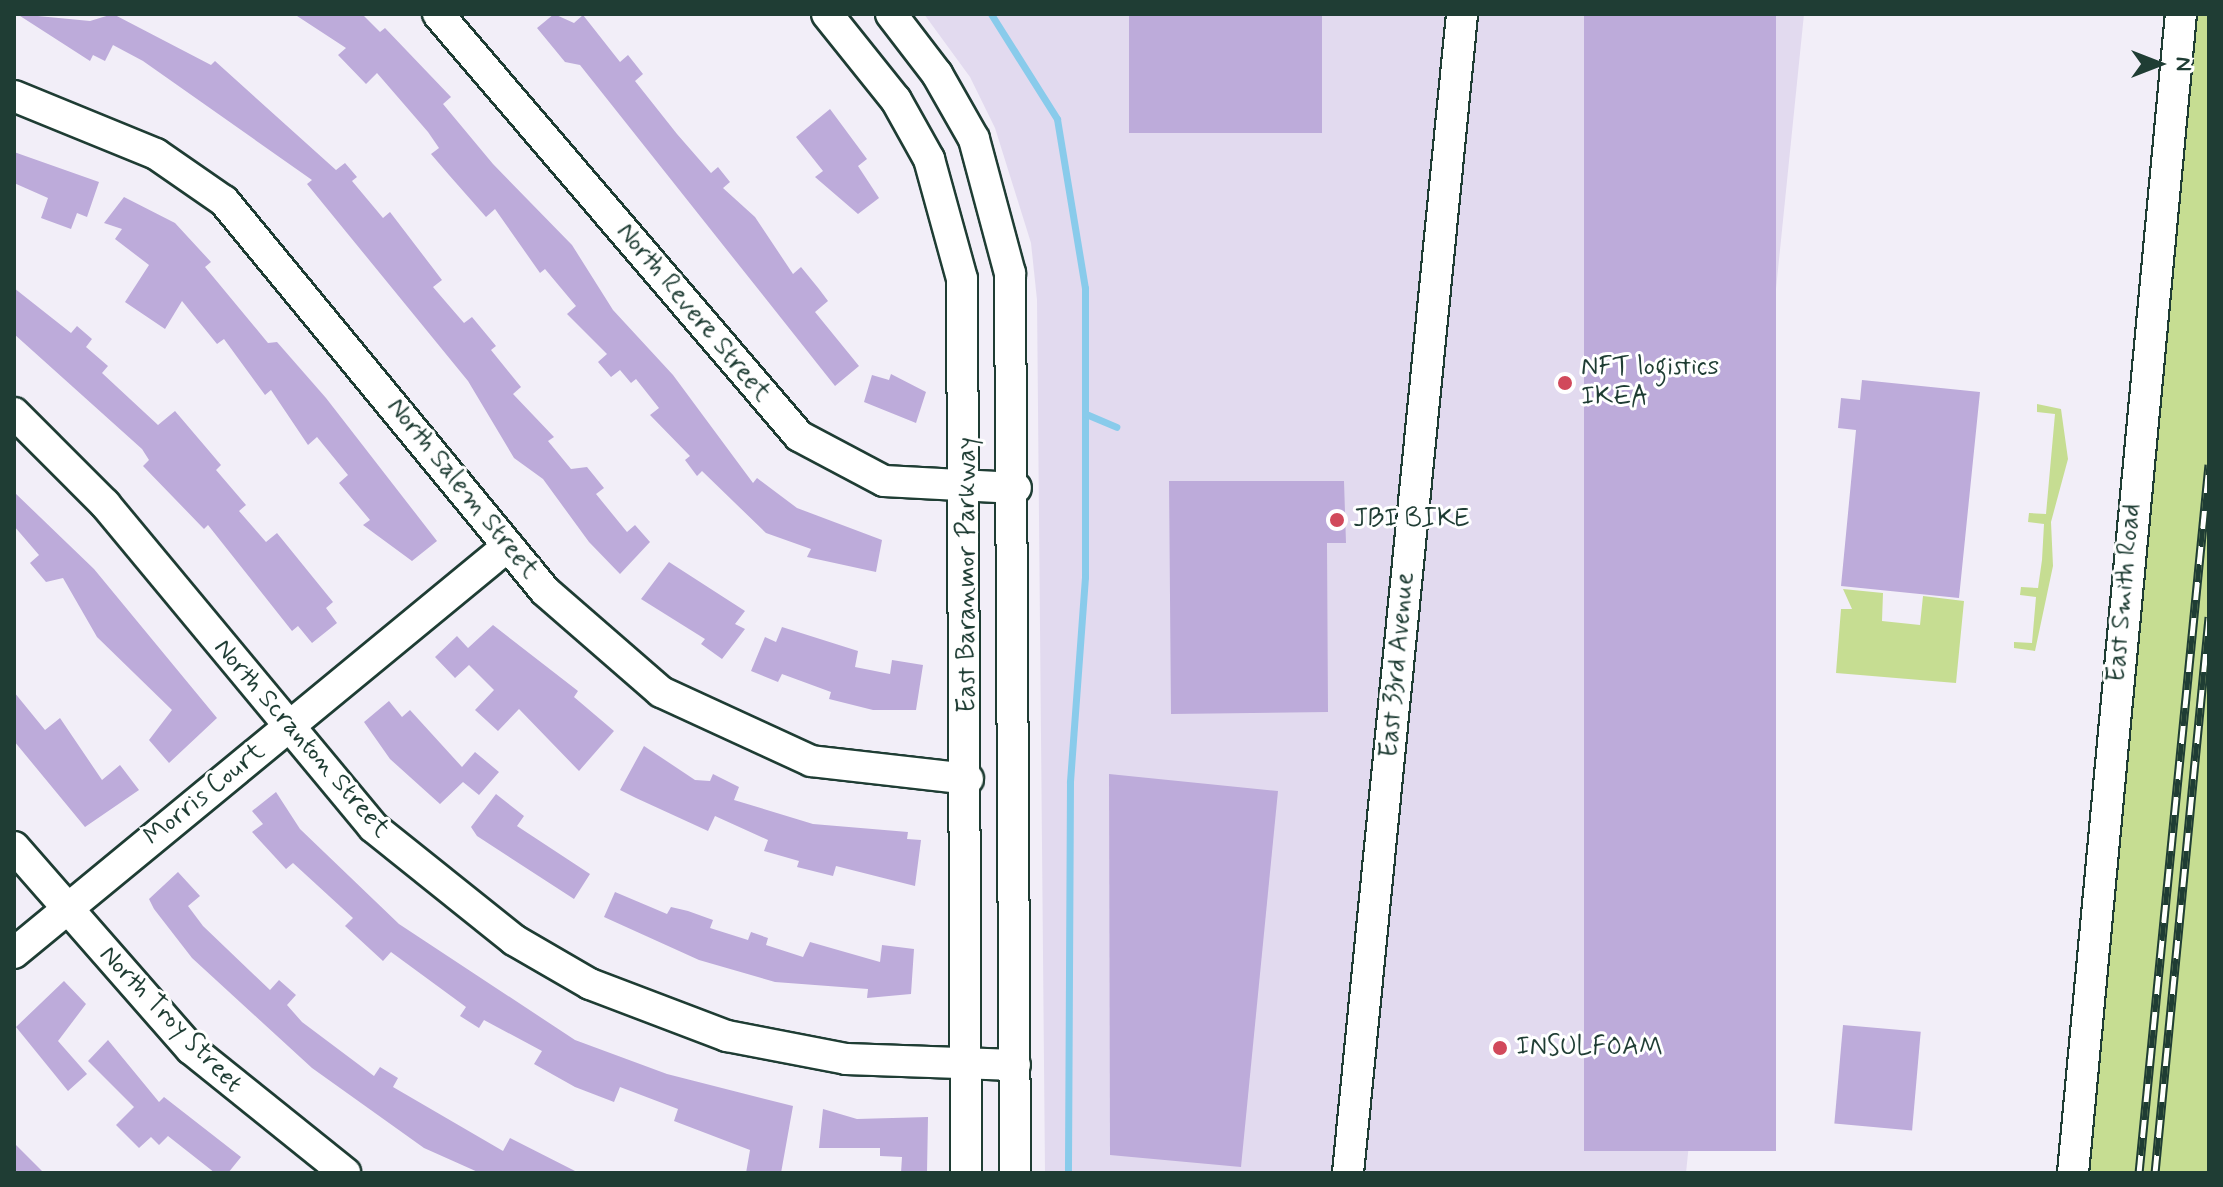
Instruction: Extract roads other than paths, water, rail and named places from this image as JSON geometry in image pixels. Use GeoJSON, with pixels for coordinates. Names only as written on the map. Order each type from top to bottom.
{"type":"FeatureCollection","features":[{"type":"Feature","properties":{"kind":"street","name":"North Revere Street"},"geometry":{"type":"LineString","coordinates":[[438,14],[799,436],[884,481],[968,488],[1016,488]]}},
{"type":"Feature","properties":{"kind":"street","name":"East Baranmor Parkway"},"geometry":{"type":"LineString","coordinates":[[827,14],[904,112],[945,201],[967,330],[966,1173]]}},
{"type":"Feature","properties":{"kind":"street","name":"East Baranmor Parkway"},"geometry":{"type":"LineString","coordinates":[[891,14],[953,99],[1003,227],[1015,328],[1015,1173]]}},
{"type":"Feature","properties":{"kind":"street","name":"East 33rd Avenue"},"geometry":{"type":"LineString","coordinates":[[1348,1173],[1462,14]]}},
{"type":"Feature","properties":{"kind":"street","name":"East Smith Road"},"geometry":{"type":"LineString","coordinates":[[2073,1173],[2181,14]]}},
{"type":"Feature","properties":{"kind":"street","name":"North Salem Street"},"geometry":{"type":"LineString","coordinates":[[14,96],[156,154],[224,201],[508,546],[628,669],[719,725],[811,761],[968,779]]}},
{"type":"Feature","properties":{"kind":"street","name":"North Scranton Street"},"geometry":{"type":"LineString","coordinates":[[14,413],[105,504],[345,797],[412,863],[501,931],[590,984],[677,1021],[770,1046],[966,1065],[1015,1065]]}},
{"type":"Feature","properties":{"kind":"street","name":"Morris Court"},"geometry":{"type":"LineString","coordinates":[[14,953],[508,546]]}},
{"type":"Feature","properties":{"kind":"street","name":"North Troy Street"},"geometry":{"type":"LineString","coordinates":[[14,847],[191,1049],[345,1173]]}},
{"type":"Feature","properties":{"kind":"waterway"},"geometry":{"type":"LineString","coordinates":[[991,14],[1057,119],[1085,288],[1085,577],[1070,782],[1068,1173]]}},
{"type":"Feature","properties":{"kind":"waterway"},"geometry":{"type":"LineString","coordinates":[[1086,414],[1116,427]]}},
{"type":"Feature","properties":{"kind":"railway"},"geometry":{"type":"LineString","coordinates":[[2139,1173],[2209,464]]}},
{"type":"Feature","properties":{"kind":"railway"},"geometry":{"type":"LineString","coordinates":[[2155,1173],[2209,617]]}},
{"type":"Feature","properties":{"kind":"place","name":"NFT logistics IKEA"},"geometry":{"type":"Point","coordinates":[1565,383]}},
{"type":"Feature","properties":{"kind":"place","name":"JBI BIKE"},"geometry":{"type":"Point","coordinates":[1337,520]}},
{"type":"Feature","properties":{"kind":"place","name":"INSULFOAM"},"geometry":{"type":"Point","coordinates":[1500,1048]}}]}
